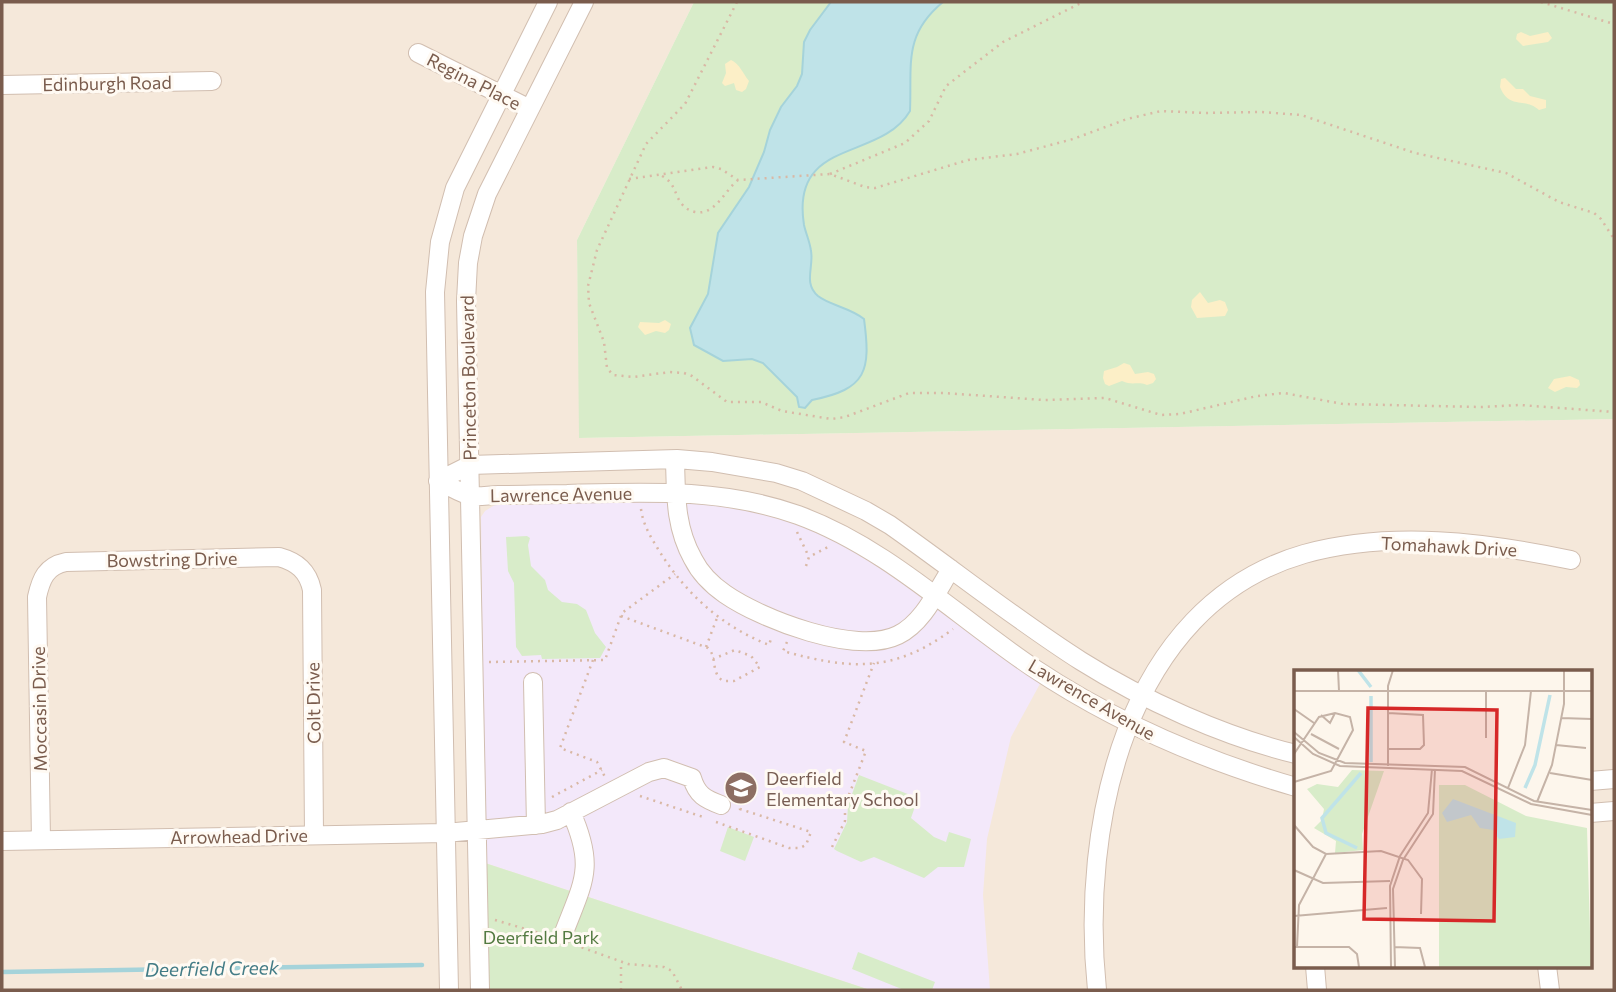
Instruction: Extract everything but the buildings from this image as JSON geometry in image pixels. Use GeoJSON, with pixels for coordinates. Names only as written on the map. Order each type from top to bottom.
{"type":"FeatureCollection","features":[{"type":"Feature","properties":{"kind":"street","name":"Princeton Boulevard"},"geometry":{"type":"LineString","coordinates":[[449,990],[435,292],[440,242],[455,188],[548,2]]}},
{"type":"Feature","properties":{"kind":"street","name":"Princeton Boulevard"},"geometry":{"type":"LineString","coordinates":[[480,990],[466,301],[468,263],[473,236],[487,194],[584,2]]}},
{"type":"Feature","properties":{"kind":"street","name":"Regina Place"},"geometry":{"type":"LineString","coordinates":[[418,53],[530,109]]}},
{"type":"Feature","properties":{"kind":"street","name":"Edinburgh Road"},"geometry":{"type":"LineString","coordinates":[[2,85],[212,81]]}},
{"type":"Feature","properties":{"kind":"street","name":"Lawrence Avenue"},"geometry":{"type":"LineString","coordinates":[[438,481],[470,464],[675,460],[743,467],[802,481],[874,516],[1084,662],[1143,694],[1225,731],[1294,753]]}},
{"type":"Feature","properties":{"kind":"street"},"geometry":{"type":"LineString","coordinates":[[675,460],[677,515],[693,560],[706,578],[724,593],[756,612],[841,639],[862,641],[896,637],[911,628],[951,569]]}},
{"type":"Feature","properties":{"kind":"street","name":"Lawrence Avenue"},"geometry":{"type":"LineString","coordinates":[[438,481],[470,496],[676,493],[731,497],[764,504],[815,522],[850,538],[886,560],[1031,666],[1128,723],[1200,755],[1294,786]]}},
{"type":"Feature","properties":{"kind":"street","name":"Tomahawk Drive"},"geometry":{"type":"LineString","coordinates":[[1097,990],[1094,918],[1101,837],[1113,773],[1128,723],[1143,694],[1174,644],[1208,607],[1250,577],[1275,565],[1304,555],[1371,542],[1411,541],[1517,549],[1571,559]]}},
{"type":"Feature","properties":{"kind":"street","name":"Bowstring Drive"},"geometry":{"type":"LineString","coordinates":[[40,579],[48,570],[66,562],[279,557],[290,560],[305,572]]}},
{"type":"Feature","properties":{"kind":"street","name":"Colt Drive"},"geometry":{"type":"LineString","coordinates":[[305,572],[312,590],[314,835]]}},
{"type":"Feature","properties":{"kind":"street","name":"Moccasin Drive"},"geometry":{"type":"LineString","coordinates":[[40,579],[37,597],[41,840]]}},
{"type":"Feature","properties":{"kind":"street"},"geometry":{"type":"LineString","coordinates":[[533,682],[536,825]]}},
{"type":"Feature","properties":{"kind":"street","name":"Arrowhead Drive"},"geometry":{"type":"LineString","coordinates":[[2,841],[445,833],[536,825],[557,820],[649,772],[664,768],[692,778],[695,789],[702,797],[726,800]]}},
{"type":"Feature","properties":{"kind":"street"},"geometry":{"type":"LineString","coordinates":[[1592,781],[1614,779]]}},
{"type":"Feature","properties":{"kind":"street"},"geometry":{"type":"LineString","coordinates":[[1592,813],[1614,811]]}},
{"type":"Feature","properties":{"kind":"street"},"geometry":{"type":"LineString","coordinates":[[560,938],[584,879],[586,860],[584,845],[571,812]]}},
{"type":"Feature","properties":{"kind":"street"},"geometry":{"type":"LineString","coordinates":[[1315,968],[1317,990]]}},
{"type":"Feature","properties":{"kind":"street"},"geometry":{"type":"LineString","coordinates":[[1547,968],[1550,990]]}},
{"type":"Feature","properties":{"kind":"path"},"geometry":{"type":"LineString","coordinates":[[737,2],[685,104],[654,134],[629,179],[597,250],[588,286],[589,303],[604,342],[607,368],[613,375],[618,377],[684,373],[727,402],[761,402],[782,411],[831,419],[845,417],[909,393],[1044,400],[1105,398],[1161,415],[1180,414],[1257,396],[1284,393],[1343,404],[1520,405],[1614,412]]}},
{"type":"Feature","properties":{"kind":"path"},"geometry":{"type":"LineString","coordinates":[[663,176],[671,183],[683,205],[698,213],[716,204],[738,180],[828,174],[905,143],[929,121],[946,86],[1003,41],[1083,2]]}},
{"type":"Feature","properties":{"kind":"path"},"geometry":{"type":"LineString","coordinates":[[1541,2],[1614,24]]}},
{"type":"Feature","properties":{"kind":"path"},"geometry":{"type":"LineString","coordinates":[[828,174],[875,188],[968,160],[1017,154],[1073,139],[1128,119],[1161,111],[1301,115],[1415,153],[1506,173],[1559,202],[1594,213],[1614,239]]}},
{"type":"Feature","properties":{"kind":"path"},"geometry":{"type":"LineString","coordinates":[[629,179],[713,167],[738,180]]}},
{"type":"Feature","properties":{"kind":"path"},"geometry":{"type":"LineString","coordinates":[[796,529],[809,557]]}},
{"type":"Feature","properties":{"kind":"path"},"geometry":{"type":"LineString","coordinates":[[806,566],[809,557],[832,544]]}},
{"type":"Feature","properties":{"kind":"path"},"geometry":{"type":"LineString","coordinates":[[487,663],[605,660],[621,616],[675,574]]}},
{"type":"Feature","properties":{"kind":"path"},"geometry":{"type":"LineString","coordinates":[[621,616],[706,647],[712,652],[713,659],[717,677],[729,682],[760,667],[751,656],[735,650],[713,659]]}},
{"type":"Feature","properties":{"kind":"path"},"geometry":{"type":"LineString","coordinates":[[706,647],[718,617]]}},
{"type":"Feature","properties":{"kind":"path"},"geometry":{"type":"LineString","coordinates":[[593,660],[560,748],[597,762],[612,791]]}},
{"type":"Feature","properties":{"kind":"path"},"geometry":{"type":"LineString","coordinates":[[832,847],[845,821],[845,805],[866,751],[844,742],[874,663]]}},
{"type":"Feature","properties":{"kind":"path"},"geometry":{"type":"LineString","coordinates":[[535,800],[547,800],[602,770]]}},
{"type":"Feature","properties":{"kind":"path"},"geometry":{"type":"LineString","coordinates":[[632,795],[661,801],[789,848],[800,848],[809,840],[811,832],[740,809],[743,801],[726,800]]}},
{"type":"Feature","properties":{"kind":"path"},"geometry":{"type":"LineString","coordinates":[[492,920],[560,938],[621,962],[664,967],[672,971],[682,990]]}},
{"type":"Feature","properties":{"kind":"path"},"geometry":{"type":"LineString","coordinates":[[621,962],[621,990]]}},
{"type":"Feature","properties":{"kind":"shaded area"},"geometry":{"type":"Polygon","coordinates":[[[2,2],[694,2],[577,240],[580,438],[1614,419],[1614,990],[2,990],[2,2]]]}},
{"type":"Feature","properties":{"kind":"shaded area","name":"Deerfield Elementary School"},"geometry":{"type":"Polygon","coordinates":[[[701,502],[762,513],[841,542],[887,571],[1041,682],[1011,737],[987,839],[983,895],[990,990],[870,990],[485,863],[481,517],[498,503],[701,502]]]}},
{"type":"Feature","properties":{"kind":"green space"},"geometry":{"type":"Polygon","coordinates":[[[694,2],[1614,2],[1614,419],[579,438],[577,240],[694,2]]]}},
{"type":"Feature","properties":{"kind":"green space"},"geometry":{"type":"Polygon","coordinates":[[[506,537],[530,538],[528,545],[531,566],[545,580],[548,590],[562,602],[577,604],[586,610],[595,633],[606,647],[600,658],[542,659],[541,655],[522,656],[516,647],[514,583],[508,571],[506,537]]]}},
{"type":"Feature","properties":{"kind":"green space"},"geometry":{"type":"Polygon","coordinates":[[[859,775],[918,798],[911,818],[934,837],[946,842],[949,832],[971,839],[964,867],[938,867],[924,878],[874,857],[861,862],[834,849],[847,822],[848,805],[859,775]]]}},
{"type":"Feature","properties":{"kind":"green space"},"geometry":{"type":"Polygon","coordinates":[[[728,827],[754,837],[745,861],[720,851],[728,827]]]}},
{"type":"Feature","properties":{"kind":"green space","name":"Deerfield Park"},"geometry":{"type":"Polygon","coordinates":[[[485,863],[870,990],[488,990],[485,863]]]}},
{"type":"Feature","properties":{"kind":"green space"},"geometry":{"type":"Polygon","coordinates":[[[858,952],[935,982],[932,990],[904,990],[852,969],[858,952]]]}},
{"type":"Feature","properties":{"kind":"sand"},"geometry":{"type":"Polygon","coordinates":[[[1521,32],[1530,36],[1548,32],[1552,38],[1548,42],[1523,46],[1516,39],[1521,32]]]}},
{"type":"Feature","properties":{"kind":"sand"},"geometry":{"type":"Polygon","coordinates":[[[731,60],[749,81],[742,92],[736,90],[734,83],[725,86],[722,83],[726,73],[725,64],[731,60]]]}},
{"type":"Feature","properties":{"kind":"sand"},"geometry":{"type":"Polygon","coordinates":[[[1505,78],[1516,89],[1523,89],[1530,96],[1546,100],[1546,108],[1539,110],[1508,98],[1500,87],[1501,79],[1505,78]]]}},
{"type":"Feature","properties":{"kind":"sand"},"geometry":{"type":"Polygon","coordinates":[[[1200,292],[1208,303],[1220,300],[1225,302],[1228,310],[1225,316],[1197,318],[1191,307],[1192,300],[1200,292]]]}},
{"type":"Feature","properties":{"kind":"sand"},"geometry":{"type":"Polygon","coordinates":[[[665,320],[671,324],[665,333],[656,331],[645,335],[638,327],[640,322],[659,323],[665,320]]]}},
{"type":"Feature","properties":{"kind":"sand"},"geometry":{"type":"Polygon","coordinates":[[[1124,363],[1130,365],[1135,374],[1148,372],[1154,374],[1156,379],[1147,385],[1122,381],[1109,386],[1105,384],[1104,371],[1124,363]]]}},
{"type":"Feature","properties":{"kind":"sand"},"geometry":{"type":"Polygon","coordinates":[[[1570,376],[1579,380],[1580,385],[1577,388],[1566,387],[1555,392],[1548,388],[1554,379],[1570,376]]]}},
{"type":"Feature","properties":{"kind":"water"},"geometry":{"type":"Polygon","coordinates":[[[831,2],[943,2],[921,26],[912,51],[910,111],[896,127],[879,138],[823,164],[810,177],[803,197],[804,225],[812,257],[811,286],[818,296],[864,319],[867,352],[861,375],[854,383],[844,390],[812,400],[805,408],[799,407],[797,397],[763,363],[752,359],[723,361],[694,345],[690,328],[708,294],[718,233],[749,187],[770,130],[802,74],[804,42],[831,2]]]}},
{"type":"Feature","properties":{"kind":"waterway","name":"Deerfield Creek"},"geometry":{"type":"LineString","coordinates":[[2,972],[422,965]]}},
{"type":"Feature","properties":{"kind":"place","name":"Deerfield Elementary School"},"geometry":{"type":"Point","coordinates":[741,788]}}]}
